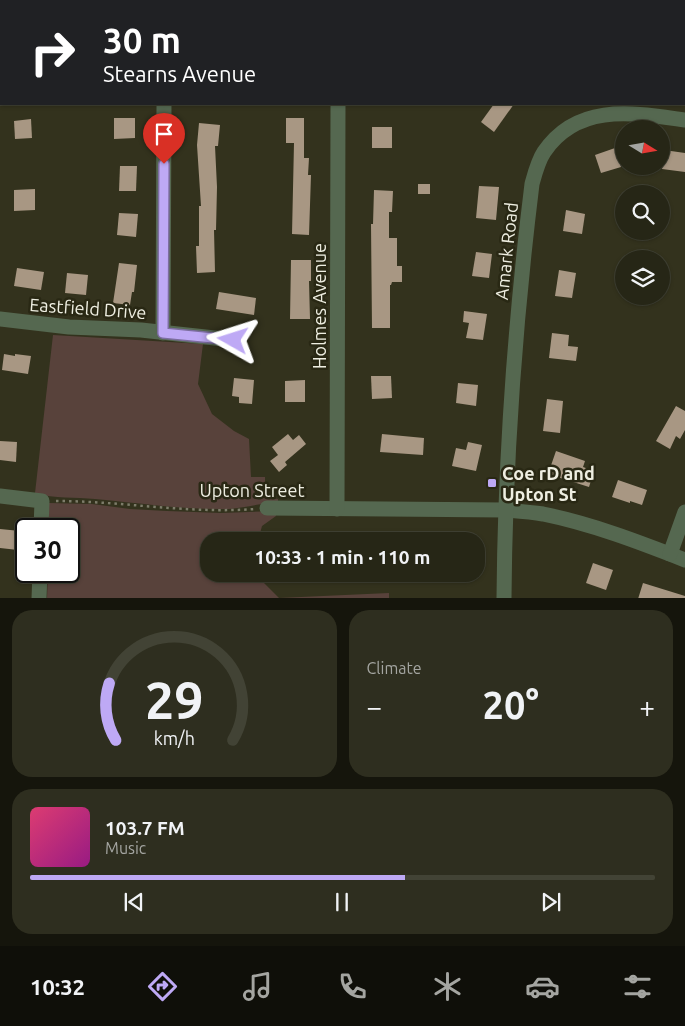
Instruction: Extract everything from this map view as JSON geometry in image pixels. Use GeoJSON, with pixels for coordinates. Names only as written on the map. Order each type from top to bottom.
{"type":"FeatureCollection","features":[{"type":"Feature","properties":{"kind":"street"},"geometry":{"type":"LineString","coordinates":[[163,333],[164,105]]}},
{"type":"Feature","properties":{"kind":"street","name":"Holmes Avenue"},"geometry":{"type":"LineString","coordinates":[[337,509],[338,105]]}},
{"type":"Feature","properties":{"kind":"street","name":"Amark Road"},"geometry":{"type":"LineString","coordinates":[[504,598],[505,510],[512,383],[528,212],[532,184],[543,153],[558,134],[581,120],[615,113],[667,111],[685,120]]}},
{"type":"Feature","properties":{"kind":"street","name":"Eastfield Drive"},"geometry":{"type":"LineString","coordinates":[[0,320],[233,340]]}},
{"type":"Feature","properties":{"kind":"street"},"geometry":{"type":"LineString","coordinates":[[0,496],[42,501],[41,518]]}},
{"type":"Feature","properties":{"kind":"street","name":"Upton Street"},"geometry":{"type":"LineString","coordinates":[[267,508],[505,510],[541,514],[612,532],[685,560]]}},
{"type":"Feature","properties":{"kind":"street"},"geometry":{"type":"LineString","coordinates":[[670,554],[685,512]]}},
{"type":"Feature","properties":{"kind":"street"},"geometry":{"type":"LineString","coordinates":[[39,598],[40,583]]}},
{"type":"Feature","properties":{"kind":"path","name":"Upton Street"},"geometry":{"type":"LineString","coordinates":[[42,501],[90,501],[125,506],[217,511],[267,508]]}},
{"type":"Feature","properties":{"kind":"shaded area"},"geometry":{"type":"Polygon","coordinates":[[[53,335],[203,344],[198,384],[212,414],[234,431],[249,439],[251,477],[265,477],[265,497],[278,499],[278,504],[229,509],[195,508],[58,497],[35,493],[53,335]]]}},
{"type":"Feature","properties":{"kind":"shaded area"},"geometry":{"type":"Polygon","coordinates":[[[49,503],[221,513],[275,511],[276,516],[262,526],[260,532],[200,532],[200,582],[263,582],[279,598],[47,598],[48,583],[80,583],[80,518],[49,518],[49,503]]]}},
{"type":"Feature","properties":{"kind":"shaded area"},"geometry":{"type":"Polygon","coordinates":[[[389,593],[389,598],[279,598],[389,593]]]}},
{"type":"Feature","properties":{"kind":"building"},"geometry":{"type":"Polygon","coordinates":[[[493,105],[513,105],[494,132],[481,122],[493,105]]]}},
{"type":"Feature","properties":{"kind":"building"},"geometry":{"type":"Polygon","coordinates":[[[114,118],[135,118],[135,138],[114,139],[114,118]]]}},
{"type":"Feature","properties":{"kind":"building"},"geometry":{"type":"Polygon","coordinates":[[[286,118],[304,118],[304,158],[309,158],[308,175],[311,175],[309,235],[292,234],[294,143],[286,143],[286,118]]]}},
{"type":"Feature","properties":{"kind":"building"},"geometry":{"type":"Polygon","coordinates":[[[31,119],[32,138],[15,139],[14,121],[31,119]]]}},
{"type":"Feature","properties":{"kind":"building"},"geometry":{"type":"Polygon","coordinates":[[[199,123],[220,125],[218,146],[215,146],[217,187],[216,230],[214,230],[215,272],[197,273],[196,246],[199,246],[199,206],[201,206],[197,145],[199,123]]]}},
{"type":"Feature","properties":{"kind":"building"},"geometry":{"type":"Polygon","coordinates":[[[372,127],[392,127],[392,148],[372,148],[372,127]]]}},
{"type":"Feature","properties":{"kind":"building"},"geometry":{"type":"Polygon","coordinates":[[[615,148],[615,169],[601,173],[595,155],[615,148]]]}},
{"type":"Feature","properties":{"kind":"building"},"geometry":{"type":"Polygon","coordinates":[[[670,151],[685,153],[685,172],[670,170],[670,151]]]}},
{"type":"Feature","properties":{"kind":"building"},"geometry":{"type":"Polygon","coordinates":[[[120,166],[137,166],[136,191],[119,191],[120,166]]]}},
{"type":"Feature","properties":{"kind":"building"},"geometry":{"type":"Polygon","coordinates":[[[418,184],[430,184],[430,194],[418,194],[418,184]]]}},
{"type":"Feature","properties":{"kind":"building"},"geometry":{"type":"Polygon","coordinates":[[[479,186],[499,187],[496,220],[476,218],[479,186]]]}},
{"type":"Feature","properties":{"kind":"building"},"geometry":{"type":"Polygon","coordinates":[[[35,189],[35,210],[14,211],[14,190],[35,189]]]}},
{"type":"Feature","properties":{"kind":"building"},"geometry":{"type":"Polygon","coordinates":[[[374,190],[393,191],[392,212],[389,212],[389,238],[397,238],[397,266],[402,266],[402,282],[392,282],[390,285],[390,328],[372,328],[371,224],[373,224],[374,190]]]}},
{"type":"Feature","properties":{"kind":"building"},"geometry":{"type":"Polygon","coordinates":[[[566,210],[585,214],[582,234],[563,231],[566,210]]]}},
{"type":"Feature","properties":{"kind":"building"},"geometry":{"type":"Polygon","coordinates":[[[119,213],[138,214],[136,237],[117,235],[119,213]]]}},
{"type":"Feature","properties":{"kind":"building"},"geometry":{"type":"Polygon","coordinates":[[[476,252],[492,254],[489,278],[472,276],[476,252]]]}},
{"type":"Feature","properties":{"kind":"building"},"geometry":{"type":"Polygon","coordinates":[[[291,260],[311,260],[311,281],[309,281],[310,319],[290,319],[291,260]]]}},
{"type":"Feature","properties":{"kind":"building"},"geometry":{"type":"Polygon","coordinates":[[[119,263],[137,265],[134,292],[132,292],[130,305],[113,303],[119,263]]]}},
{"type":"Feature","properties":{"kind":"building"},"geometry":{"type":"Polygon","coordinates":[[[17,268],[44,272],[41,290],[14,286],[17,268]]]}},
{"type":"Feature","properties":{"kind":"building"},"geometry":{"type":"Polygon","coordinates":[[[559,270],[576,273],[572,298],[555,296],[559,270]]]}},
{"type":"Feature","properties":{"kind":"building"},"geometry":{"type":"Polygon","coordinates":[[[67,273],[88,275],[86,295],[65,293],[67,273]]]}},
{"type":"Feature","properties":{"kind":"building"},"geometry":{"type":"Polygon","coordinates":[[[219,292],[256,298],[254,315],[216,309],[219,292]]]}},
{"type":"Feature","properties":{"kind":"building"},"geometry":{"type":"Polygon","coordinates":[[[464,311],[487,314],[483,340],[466,338],[469,323],[463,322],[464,311]]]}},
{"type":"Feature","properties":{"kind":"building"},"geometry":{"type":"Polygon","coordinates":[[[552,333],[569,335],[568,346],[578,347],[576,361],[549,358],[552,333]]]}},
{"type":"Feature","properties":{"kind":"building"},"geometry":{"type":"Polygon","coordinates":[[[4,354],[31,356],[28,374],[2,370],[4,354]]]}},
{"type":"Feature","properties":{"kind":"building"},"geometry":{"type":"Polygon","coordinates":[[[371,376],[391,376],[392,398],[372,399],[371,376]]]}},
{"type":"Feature","properties":{"kind":"building"},"geometry":{"type":"Polygon","coordinates":[[[234,378],[254,380],[252,404],[239,403],[239,397],[232,396],[234,378]]]}},
{"type":"Feature","properties":{"kind":"building"},"geometry":{"type":"Polygon","coordinates":[[[305,380],[305,402],[285,402],[285,381],[305,380]]]}},
{"type":"Feature","properties":{"kind":"building"},"geometry":{"type":"Polygon","coordinates":[[[458,383],[478,385],[476,406],[456,403],[458,383]]]}},
{"type":"Feature","properties":{"kind":"building"},"geometry":{"type":"Polygon","coordinates":[[[547,399],[563,401],[560,433],[543,431],[547,399]]]}},
{"type":"Feature","properties":{"kind":"building"},"geometry":{"type":"Polygon","coordinates":[[[676,406],[685,411],[685,430],[680,439],[676,436],[670,449],[656,441],[676,406]]]}},
{"type":"Feature","properties":{"kind":"building"},"geometry":{"type":"Polygon","coordinates":[[[288,434],[293,440],[299,435],[306,444],[285,462],[287,465],[279,472],[270,461],[278,455],[272,447],[288,434]]]}},
{"type":"Feature","properties":{"kind":"building"},"geometry":{"type":"Polygon","coordinates":[[[382,434],[424,438],[423,455],[380,452],[382,434]]]}},
{"type":"Feature","properties":{"kind":"building"},"geometry":{"type":"Polygon","coordinates":[[[0,441],[17,442],[16,462],[0,460],[0,441]]]}},
{"type":"Feature","properties":{"kind":"building"},"geometry":{"type":"Polygon","coordinates":[[[468,442],[482,445],[476,471],[452,466],[456,448],[466,450],[468,442]]]}},
{"type":"Feature","properties":{"kind":"building"},"geometry":{"type":"Polygon","coordinates":[[[556,451],[585,461],[583,467],[594,471],[589,487],[548,474],[556,451]]]}},
{"type":"Feature","properties":{"kind":"building"},"geometry":{"type":"Polygon","coordinates":[[[618,480],[647,490],[642,505],[612,497],[618,480]]]}},
{"type":"Feature","properties":{"kind":"building"},"geometry":{"type":"Polygon","coordinates":[[[0,529],[15,530],[15,550],[0,548],[0,529]]]}},
{"type":"Feature","properties":{"kind":"building"},"geometry":{"type":"Polygon","coordinates":[[[593,563],[613,570],[606,590],[586,583],[593,563]]]}},
{"type":"Feature","properties":{"kind":"building"},"geometry":{"type":"Polygon","coordinates":[[[643,583],[685,596],[685,598],[638,598],[643,583]]]}},
{"type":"Feature","properties":{"kind":"place","name":"Coe rD and Upton St"},"geometry":{"type":"Point","coordinates":[492,483]}},
{"type":"Feature","properties":{"kind":"route"},"geometry":{"type":"LineString","coordinates":[[164,164],[163,333],[233,340]]}}]}
